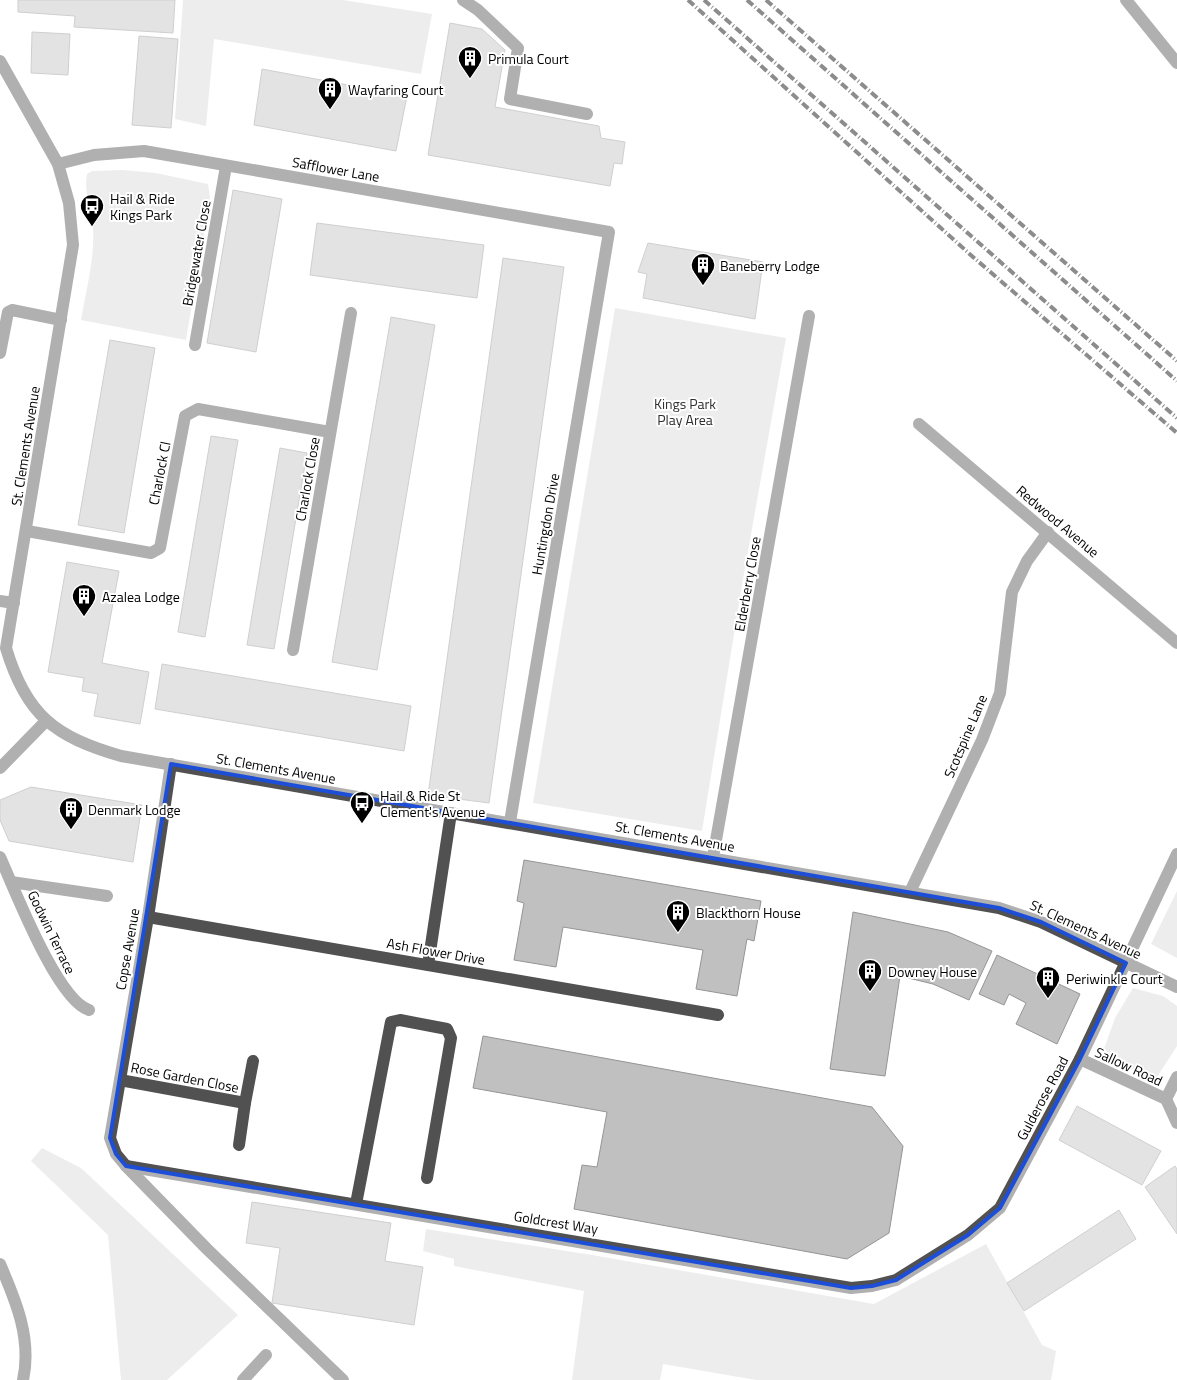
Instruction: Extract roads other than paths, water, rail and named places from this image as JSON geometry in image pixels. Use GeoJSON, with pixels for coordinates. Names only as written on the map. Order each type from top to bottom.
{"type":"FeatureCollection","features":[{"type":"Feature","properties":{"kind":"street"},"geometry":{"type":"LineString","coordinates":[[463,0],[478,10],[518,48],[510,100],[587,114]]}},
{"type":"Feature","properties":{"kind":"street"},"geometry":{"type":"LineString","coordinates":[[1126,0],[1177,63]]}},
{"type":"Feature","properties":{"kind":"street","name":"St. Clements Avenue"},"geometry":{"type":"LineString","coordinates":[[0,61],[58,164],[69,203],[73,245],[27,531],[6,648],[14,675],[25,694],[46,722],[90,747],[120,756],[713,857],[999,908],[1041,922],[1177,987]]}},
{"type":"Feature","properties":{"kind":"street","name":"Safflower Lane"},"geometry":{"type":"LineString","coordinates":[[58,164],[94,155],[144,151],[609,232]]}},
{"type":"Feature","properties":{"kind":"street","name":"Bridgewater Close"},"geometry":{"type":"LineString","coordinates":[[195,345],[226,166]]}},
{"type":"Feature","properties":{"kind":"street","name":"Huntingdon Drive"},"geometry":{"type":"LineString","coordinates":[[510,822],[609,232]]}},
{"type":"Feature","properties":{"kind":"street"},"geometry":{"type":"LineString","coordinates":[[0,353],[8,312],[12,310],[61,320]]}},
{"type":"Feature","properties":{"kind":"street","name":"Charlock Close"},"geometry":{"type":"LineString","coordinates":[[293,650],[351,313]]}},
{"type":"Feature","properties":{"kind":"street","name":"Elderberry Close"},"geometry":{"type":"LineString","coordinates":[[713,857],[809,316]]}},
{"type":"Feature","properties":{"kind":"street","name":"Charlock Cl"},"geometry":{"type":"LineString","coordinates":[[27,531],[151,553],[160,548],[185,416],[198,409],[330,432]]}},
{"type":"Feature","properties":{"kind":"street","name":"Redwood Avenue"},"geometry":{"type":"LineString","coordinates":[[919,424],[1177,643]]}},
{"type":"Feature","properties":{"kind":"street","name":"Scotspine Lane"},"geometry":{"type":"LineString","coordinates":[[910,892],[982,740],[1000,693],[1012,592],[1027,561],[1048,532]]}},
{"type":"Feature","properties":{"kind":"street"},"geometry":{"type":"LineString","coordinates":[[0,601],[14,603]]}},
{"type":"Feature","properties":{"kind":"street"},"geometry":{"type":"LineString","coordinates":[[0,768],[46,722]]}},
{"type":"Feature","properties":{"kind":"street","name":"Copse Avenue"},"geometry":{"type":"LineString","coordinates":[[126,1166],[116,1154],[110,1138],[148,917],[171,764]]}},
{"type":"Feature","properties":{"kind":"street"},"geometry":{"type":"LineString","coordinates":[[428,965],[451,813]]}},
{"type":"Feature","properties":{"kind":"street","name":"Gulderose Road"},"geometry":{"type":"LineString","coordinates":[[968,1235],[1000,1208],[1080,1060],[1177,854]]}},
{"type":"Feature","properties":{"kind":"street","name":"Godwin Terrace"},"geometry":{"type":"LineString","coordinates":[[0,857],[58,980],[80,1008],[89,1010]]}},
{"type":"Feature","properties":{"kind":"street"},"geometry":{"type":"LineString","coordinates":[[11,882],[107,896]]}},
{"type":"Feature","properties":{"kind":"street","name":"Ash Flower Drive"},"geometry":{"type":"LineString","coordinates":[[148,917],[718,1015]]}},
{"type":"Feature","properties":{"kind":"street"},"geometry":{"type":"LineString","coordinates":[[356,1204],[391,1022],[400,1020],[447,1029],[451,1038],[427,1178]]}},
{"type":"Feature","properties":{"kind":"street","name":"Sallow Road"},"geometry":{"type":"LineString","coordinates":[[1080,1060],[1166,1100],[1177,1123]]}},
{"type":"Feature","properties":{"kind":"street","name":"Rose Garden Close"},"geometry":{"type":"LineString","coordinates":[[239,1146],[253,1061]]}},
{"type":"Feature","properties":{"kind":"street","name":"Sallow Road"},"geometry":{"type":"LineString","coordinates":[[1166,1100],[1177,1077]]}},
{"type":"Feature","properties":{"kind":"street","name":"Rose Garden Close"},"geometry":{"type":"LineString","coordinates":[[120,1080],[245,1103]]}},
{"type":"Feature","properties":{"kind":"street"},"geometry":{"type":"LineString","coordinates":[[126,1166],[207,1250],[343,1380]]}},
{"type":"Feature","properties":{"kind":"street","name":"Goldcrest Way"},"geometry":{"type":"LineString","coordinates":[[126,1166],[851,1288],[896,1280],[968,1235]]}},
{"type":"Feature","properties":{"kind":"street"},"geometry":{"type":"LineString","coordinates":[[0,1264],[19,1308],[27,1360],[23,1380]]}},
{"type":"Feature","properties":{"kind":"street"},"geometry":{"type":"LineString","coordinates":[[242,1380],[266,1356]]}},
{"type":"Feature","properties":{"kind":"railway"},"geometry":{"type":"LineString","coordinates":[[688,0],[973,257],[1177,433]]}},
{"type":"Feature","properties":{"kind":"railway"},"geometry":{"type":"LineString","coordinates":[[704,0],[1177,418]]}},
{"type":"Feature","properties":{"kind":"railway"},"geometry":{"type":"LineString","coordinates":[[747,0],[1177,381]]}},
{"type":"Feature","properties":{"kind":"railway"},"geometry":{"type":"LineString","coordinates":[[766,0],[1177,361]]}},
{"type":"Feature","properties":{"kind":"place","name":"Primula Court"},"geometry":{"type":"Point","coordinates":[470,79]}},
{"type":"Feature","properties":{"kind":"place","name":"Wayfaring Court"},"geometry":{"type":"Point","coordinates":[330,110]}},
{"type":"Feature","properties":{"kind":"place","name":"Hail & Ride Kings Park"},"geometry":{"type":"Point","coordinates":[92,227]}},
{"type":"Feature","properties":{"kind":"place","name":"Baneberry Lodge"},"geometry":{"type":"Point","coordinates":[703,286]}},
{"type":"Feature","properties":{"kind":"place","name":"Azalea Lodge"},"geometry":{"type":"Point","coordinates":[84,617]}},
{"type":"Feature","properties":{"kind":"place","name":"Hail & Ride St Clement's Avenue"},"geometry":{"type":"Point","coordinates":[362,824]}},
{"type":"Feature","properties":{"kind":"place","name":"Denmark Lodge"},"geometry":{"type":"Point","coordinates":[71,830]}},
{"type":"Feature","properties":{"kind":"place","name":"Blackthorn House"},"geometry":{"type":"Point","coordinates":[678,933]}},
{"type":"Feature","properties":{"kind":"place","name":"Downey House"},"geometry":{"type":"Point","coordinates":[870,992]}},
{"type":"Feature","properties":{"kind":"place","name":"Periwinkle Court"},"geometry":{"type":"Point","coordinates":[1048,999]}},
{"type":"Feature","properties":{"kind":"park label","name":"Kings Park Play Area"},"geometry":{"type":"Point","coordinates":[685,412]}}]}
